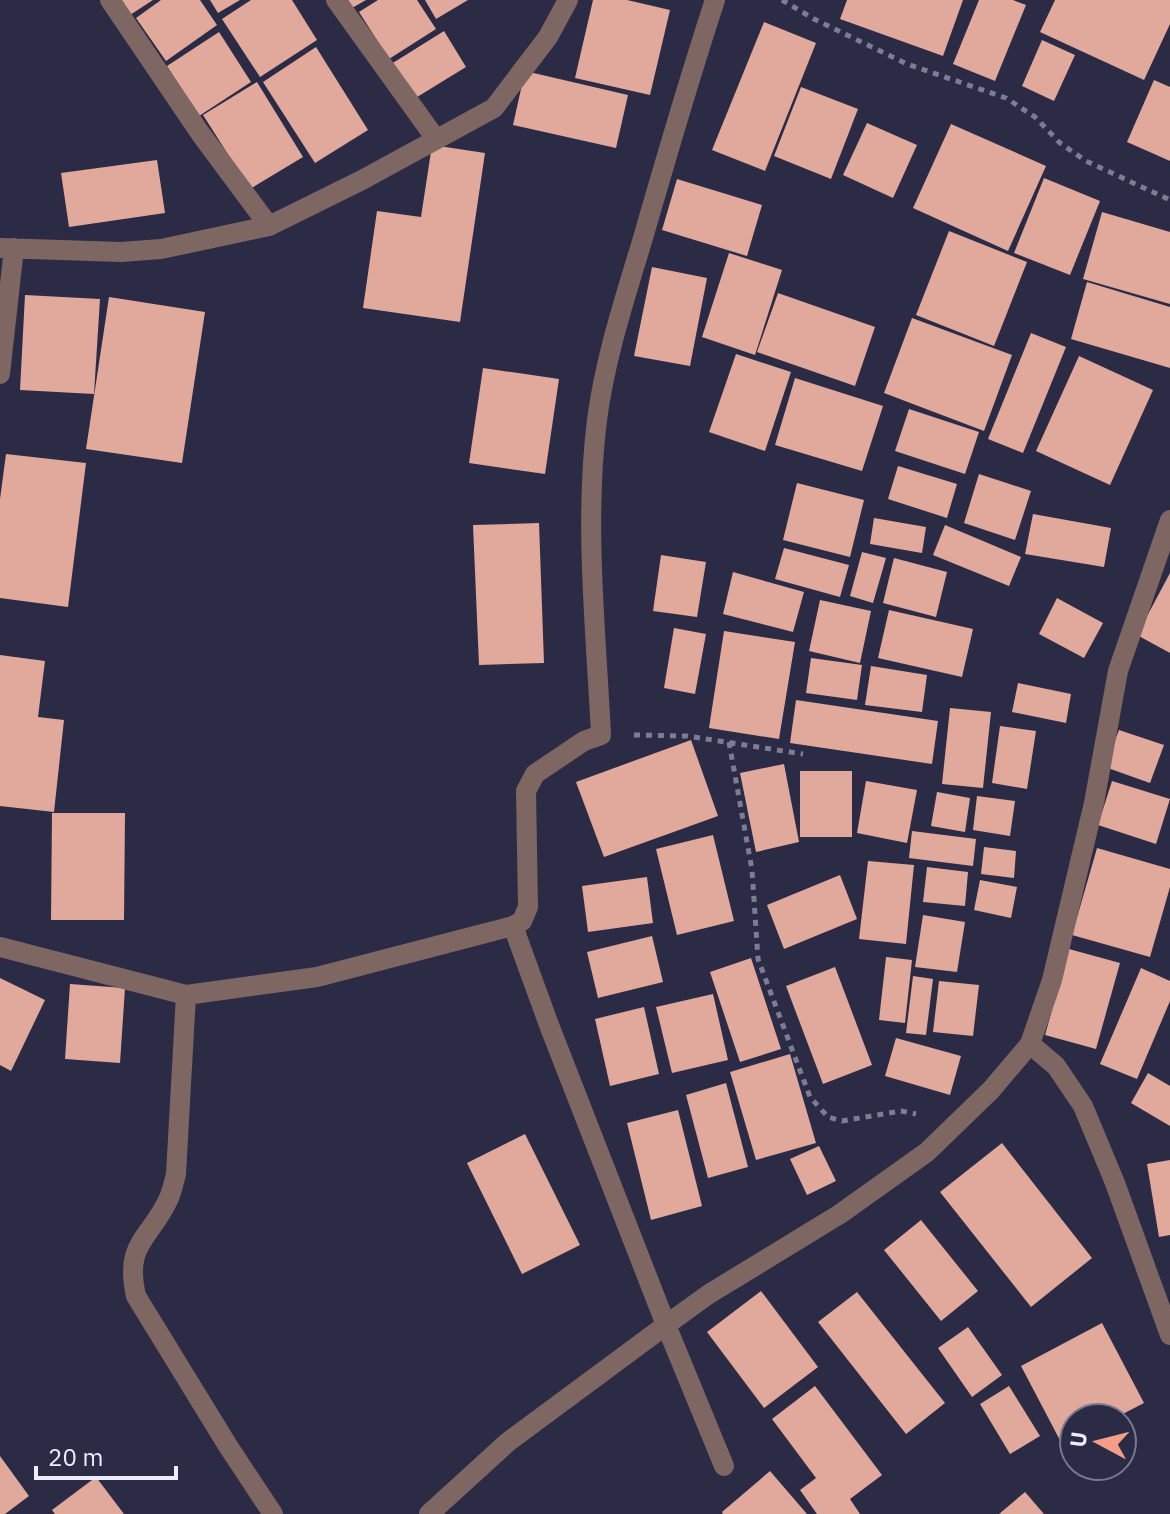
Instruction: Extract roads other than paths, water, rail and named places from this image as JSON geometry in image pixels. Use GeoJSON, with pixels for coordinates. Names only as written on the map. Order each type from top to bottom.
{"type":"FeatureCollection","features":[{"type":"Feature","properties":{"kind":"street"},"geometry":{"type":"LineString","coordinates":[[110,0],[200,133],[269,226]]}},
{"type":"Feature","properties":{"kind":"street"},"geometry":{"type":"LineString","coordinates":[[336,0],[436,139]]}},
{"type":"Feature","properties":{"kind":"street"},"geometry":{"type":"LineString","coordinates":[[0,374],[7,248],[121,252],[161,249],[269,226],[362,180],[494,108],[548,37],[569,0]]}},
{"type":"Feature","properties":{"kind":"street"},"geometry":{"type":"LineString","coordinates":[[0,947],[186,995],[317,977],[513,926],[522,921],[528,907],[526,791],[535,774],[584,741],[601,735],[591,500],[597,420],[607,365],[622,310],[715,0]]}},
{"type":"Feature","properties":{"kind":"street"},"geometry":{"type":"LineString","coordinates":[[429,1514],[508,1442],[666,1325],[709,1294],[840,1214],[927,1152],[991,1090],[1030,1044],[1052,980],[1091,818],[1118,671],[1170,520]]}},
{"type":"Feature","properties":{"kind":"street"},"geometry":{"type":"LineString","coordinates":[[513,926],[666,1325],[724,1466]]}},
{"type":"Feature","properties":{"kind":"street"},"geometry":{"type":"LineString","coordinates":[[186,995],[176,1174],[169,1199],[142,1238],[132,1276],[136,1296],[273,1514]]}},
{"type":"Feature","properties":{"kind":"street"},"geometry":{"type":"LineString","coordinates":[[1030,1044],[1056,1066],[1083,1106],[1115,1183],[1170,1335]]}}]}
